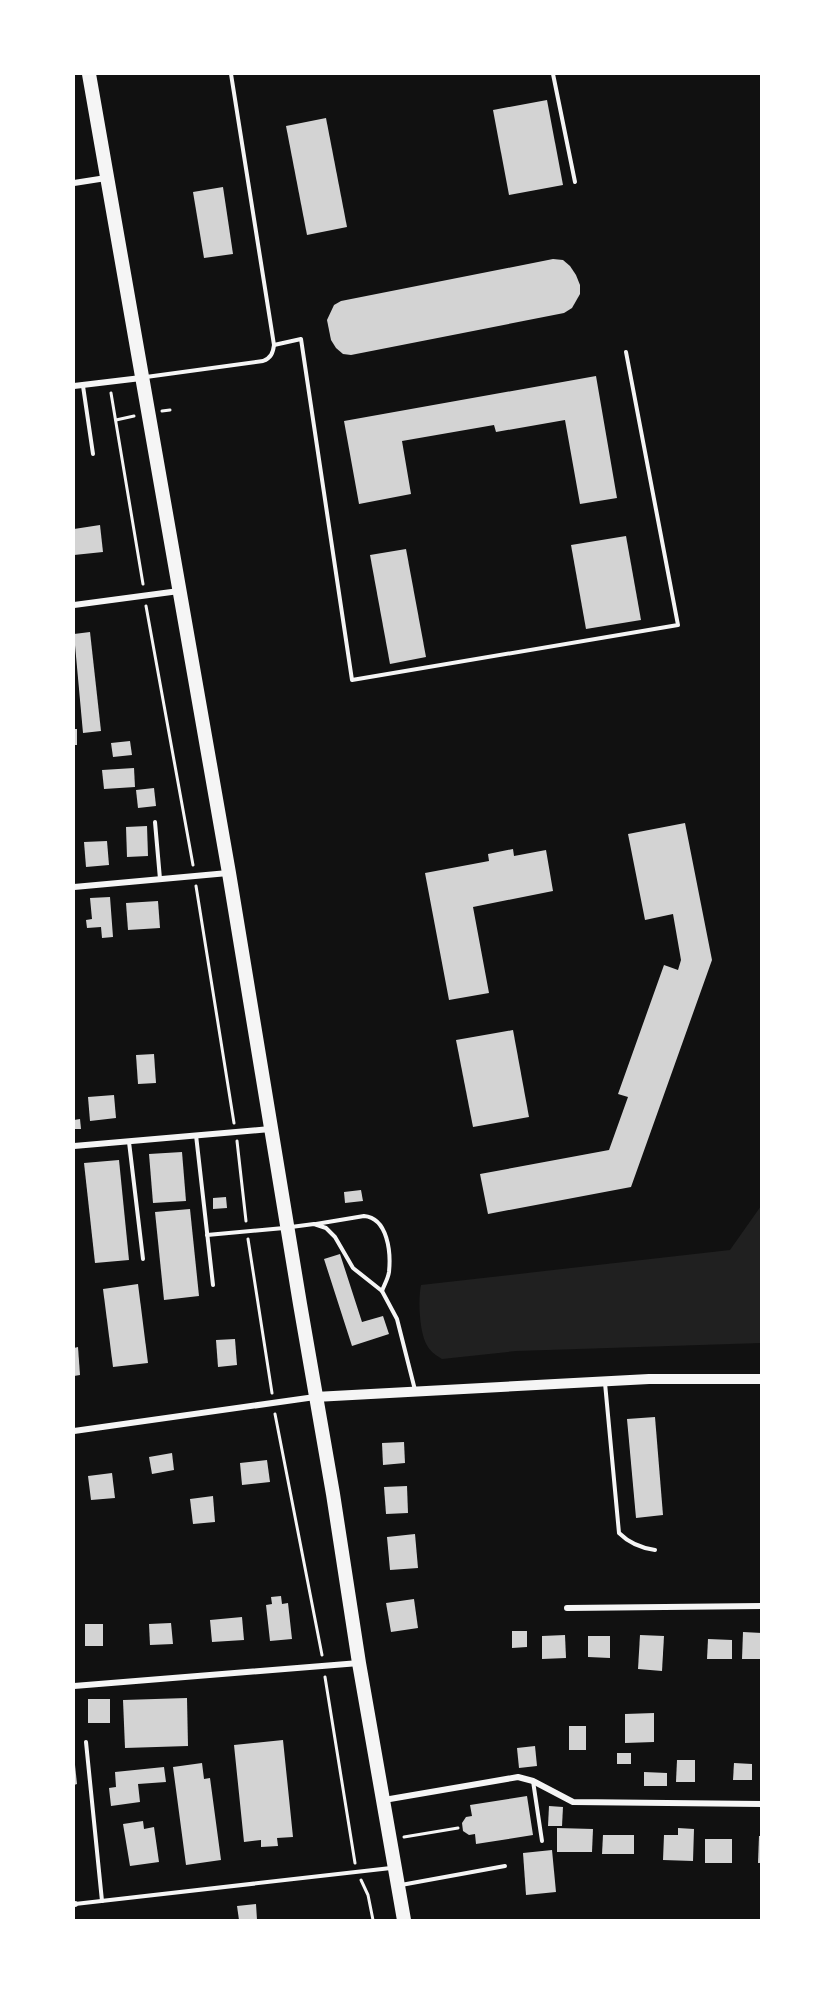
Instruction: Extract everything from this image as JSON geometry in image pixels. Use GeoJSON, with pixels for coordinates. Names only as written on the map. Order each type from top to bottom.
{"type":"FeatureCollection","features":[{"type":"Feature","properties":{"kind":"highway"},"geometry":{"type":"LineString","coordinates":[[88,74],[229,873],[359,1663],[404,1920]]}},
{"type":"Feature","properties":{"kind":"main road"},"geometry":{"type":"LineString","coordinates":[[315,1397],[649,1379],[762,1379]]}},
{"type":"Feature","properties":{"kind":"street"},"geometry":{"type":"LineString","coordinates":[[74,183],[107,178]]}},
{"type":"Feature","properties":{"kind":"street"},"geometry":{"type":"LineString","coordinates":[[74,386],[142,378]]}},
{"type":"Feature","properties":{"kind":"street"},"geometry":{"type":"LineString","coordinates":[[74,605],[179,591]]}},
{"type":"Feature","properties":{"kind":"street"},"geometry":{"type":"LineString","coordinates":[[74,887],[229,873]]}},
{"type":"Feature","properties":{"kind":"street"},"geometry":{"type":"LineString","coordinates":[[74,1146],[270,1129]]}},
{"type":"Feature","properties":{"kind":"street"},"geometry":{"type":"LineString","coordinates":[[74,1431],[315,1397]]}},
{"type":"Feature","properties":{"kind":"street"},"geometry":{"type":"LineString","coordinates":[[567,1608],[762,1606]]}},
{"type":"Feature","properties":{"kind":"street"},"geometry":{"type":"LineString","coordinates":[[74,1686],[359,1663]]}},
{"type":"Feature","properties":{"kind":"street"},"geometry":{"type":"LineString","coordinates":[[384,1800],[518,1777],[533,1781],[573,1802],[762,1804]]}},
{"type":"Feature","properties":{"kind":"lane"},"geometry":{"type":"LineString","coordinates":[[142,378],[263,361],[271,357],[274,345],[231,74]]}},
{"type":"Feature","properties":{"kind":"lane"},"geometry":{"type":"LineString","coordinates":[[553,74],[575,182]]}},
{"type":"Feature","properties":{"kind":"lane"},"geometry":{"type":"LineString","coordinates":[[274,345],[301,339],[352,680],[678,625],[626,351]]}},
{"type":"Feature","properties":{"kind":"lane"},"geometry":{"type":"LineString","coordinates":[[83,385],[93,454]]}},
{"type":"Feature","properties":{"kind":"lane"},"geometry":{"type":"LineString","coordinates":[[155,822],[160,879]]}},
{"type":"Feature","properties":{"kind":"lane"},"geometry":{"type":"LineString","coordinates":[[196,1136],[213,1286]]}},
{"type":"Feature","properties":{"kind":"lane"},"geometry":{"type":"LineString","coordinates":[[129,1141],[142,1259]]}},
{"type":"Feature","properties":{"kind":"lane"},"geometry":{"type":"LineString","coordinates":[[207,1235],[372,1216],[380,1223],[389,1248],[388,1275],[382,1291]]}},
{"type":"Feature","properties":{"kind":"lane"},"geometry":{"type":"LineString","coordinates":[[314,1224],[326,1228],[335,1237],[353,1268],[382,1291],[397,1319],[415,1392]]}},
{"type":"Feature","properties":{"kind":"lane"},"geometry":{"type":"LineString","coordinates":[[605,1382],[619,1533],[642,1548],[655,1550]]}},
{"type":"Feature","properties":{"kind":"lane"},"geometry":{"type":"LineString","coordinates":[[86,1742],[102,1901]]}},
{"type":"Feature","properties":{"kind":"lane"},"geometry":{"type":"LineString","coordinates":[[533,1781],[542,1841]]}},
{"type":"Feature","properties":{"kind":"lane"},"geometry":{"type":"LineString","coordinates":[[398,1886],[505,1866]]}},
{"type":"Feature","properties":{"kind":"lane"},"geometry":{"type":"LineString","coordinates":[[74,1904],[395,1868]]}},
{"type":"Feature","properties":{"kind":"path"},"geometry":{"type":"LineString","coordinates":[[110,382],[195,876],[236,1132],[247,1232],[273,1403],[324,1666],[357,1872],[368,1895],[373,1920]]}},
{"type":"Feature","properties":{"kind":"path"},"geometry":{"type":"LineString","coordinates":[[390,1840],[458,1828]]}},
{"type":"Feature","properties":{"kind":"shaded area"},"geometry":{"type":"Polygon","coordinates":[[[761,1206],[761,1343],[516,1351],[442,1359],[431,1351],[425,1341],[420,1316],[421,1285],[730,1250],[761,1206]]]}},
{"type":"Feature","properties":{"kind":"building"},"geometry":{"type":"Polygon","coordinates":[[[547,100],[563,185],[509,195],[493,110],[547,100]]]}},
{"type":"Feature","properties":{"kind":"building"},"geometry":{"type":"Polygon","coordinates":[[[326,118],[347,227],[307,235],[286,126],[326,118]]]}},
{"type":"Feature","properties":{"kind":"building"},"geometry":{"type":"Polygon","coordinates":[[[223,187],[233,254],[204,258],[193,192],[223,187]]]}},
{"type":"Feature","properties":{"kind":"building"},"geometry":{"type":"Polygon","coordinates":[[[553,259],[563,260],[570,266],[580,285],[580,294],[572,308],[564,313],[351,355],[343,354],[331,340],[327,320],[334,305],[341,301],[553,259]]]}},
{"type":"Feature","properties":{"kind":"building"},"geometry":{"type":"Polygon","coordinates":[[[596,376],[617,498],[580,504],[565,420],[496,432],[494,425],[402,441],[411,494],[359,504],[344,421],[596,376]]]}},
{"type":"Feature","properties":{"kind":"building"},"geometry":{"type":"Polygon","coordinates":[[[100,525],[103,552],[74,555],[74,529],[100,525]]]}},
{"type":"Feature","properties":{"kind":"building"},"geometry":{"type":"Polygon","coordinates":[[[626,536],[641,620],[586,629],[571,545],[626,536]]]}},
{"type":"Feature","properties":{"kind":"building"},"geometry":{"type":"Polygon","coordinates":[[[406,549],[426,657],[390,664],[370,555],[406,549]]]}},
{"type":"Feature","properties":{"kind":"building"},"geometry":{"type":"Polygon","coordinates":[[[90,632],[101,731],[83,733],[74,634],[90,632]]]}},
{"type":"Feature","properties":{"kind":"building"},"geometry":{"type":"Polygon","coordinates":[[[74,729],[77,729],[77,745],[74,745],[74,729]]]}},
{"type":"Feature","properties":{"kind":"building"},"geometry":{"type":"Polygon","coordinates":[[[130,741],[132,755],[113,757],[111,743],[130,741]]]}},
{"type":"Feature","properties":{"kind":"building"},"geometry":{"type":"Polygon","coordinates":[[[134,768],[135,787],[104,789],[102,770],[134,768]]]}},
{"type":"Feature","properties":{"kind":"building"},"geometry":{"type":"Polygon","coordinates":[[[154,788],[156,806],[138,808],[136,790],[154,788]]]}},
{"type":"Feature","properties":{"kind":"building"},"geometry":{"type":"Polygon","coordinates":[[[685,823],[712,960],[631,1187],[488,1214],[480,1174],[609,1150],[628,1097],[618,1094],[664,965],[678,970],[681,960],[673,914],[645,920],[628,834],[685,823]]]}},
{"type":"Feature","properties":{"kind":"building"},"geometry":{"type":"Polygon","coordinates":[[[147,826],[148,856],[127,857],[126,827],[147,826]]]}},
{"type":"Feature","properties":{"kind":"building"},"geometry":{"type":"Polygon","coordinates":[[[107,841],[109,865],[86,867],[84,842],[107,841]]]}},
{"type":"Feature","properties":{"kind":"building"},"geometry":{"type":"Polygon","coordinates":[[[513,849],[514,856],[546,850],[553,891],[473,907],[489,993],[449,1000],[425,873],[489,861],[488,854],[513,849]]]}},
{"type":"Feature","properties":{"kind":"building"},"geometry":{"type":"Polygon","coordinates":[[[110,897],[113,937],[102,938],[101,927],[87,928],[86,920],[92,919],[90,898],[110,897]]]}},
{"type":"Feature","properties":{"kind":"building"},"geometry":{"type":"Polygon","coordinates":[[[158,901],[160,928],[128,930],[126,903],[158,901]]]}},
{"type":"Feature","properties":{"kind":"building"},"geometry":{"type":"Polygon","coordinates":[[[513,1030],[529,1117],[473,1127],[456,1040],[513,1030]]]}},
{"type":"Feature","properties":{"kind":"building"},"geometry":{"type":"Polygon","coordinates":[[[154,1054],[156,1083],[138,1084],[136,1055],[154,1054]]]}},
{"type":"Feature","properties":{"kind":"building"},"geometry":{"type":"Polygon","coordinates":[[[114,1095],[116,1118],[90,1121],[88,1097],[114,1095]]]}},
{"type":"Feature","properties":{"kind":"building"},"geometry":{"type":"Polygon","coordinates":[[[80,1119],[81,1129],[74,1129],[74,1120],[80,1119]]]}},
{"type":"Feature","properties":{"kind":"building"},"geometry":{"type":"Polygon","coordinates":[[[182,1152],[186,1201],[153,1203],[149,1154],[182,1152]]]}},
{"type":"Feature","properties":{"kind":"building"},"geometry":{"type":"Polygon","coordinates":[[[119,1160],[129,1260],[95,1263],[84,1163],[119,1160]]]}},
{"type":"Feature","properties":{"kind":"building"},"geometry":{"type":"Polygon","coordinates":[[[361,1190],[363,1201],[345,1203],[344,1192],[361,1190]]]}},
{"type":"Feature","properties":{"kind":"building"},"geometry":{"type":"Polygon","coordinates":[[[226,1197],[227,1208],[213,1209],[213,1198],[226,1197]]]}},
{"type":"Feature","properties":{"kind":"building"},"geometry":{"type":"Polygon","coordinates":[[[190,1209],[199,1296],[164,1300],[155,1212],[190,1209]]]}},
{"type":"Feature","properties":{"kind":"building"},"geometry":{"type":"Polygon","coordinates":[[[340,1254],[362,1322],[383,1316],[389,1334],[352,1346],[324,1259],[340,1254]]]}},
{"type":"Feature","properties":{"kind":"building"},"geometry":{"type":"Polygon","coordinates":[[[138,1284],[148,1363],[113,1367],[103,1289],[138,1284]]]}},
{"type":"Feature","properties":{"kind":"building"},"geometry":{"type":"Polygon","coordinates":[[[235,1339],[237,1365],[218,1367],[216,1340],[235,1339]]]}},
{"type":"Feature","properties":{"kind":"building"},"geometry":{"type":"Polygon","coordinates":[[[78,1347],[80,1375],[74,1376],[74,1348],[78,1347]]]}},
{"type":"Feature","properties":{"kind":"building"},"geometry":{"type":"Polygon","coordinates":[[[655,1417],[663,1515],[636,1518],[627,1419],[655,1417]]]}},
{"type":"Feature","properties":{"kind":"building"},"geometry":{"type":"Polygon","coordinates":[[[404,1442],[405,1463],[383,1465],[382,1443],[404,1442]]]}},
{"type":"Feature","properties":{"kind":"building"},"geometry":{"type":"Polygon","coordinates":[[[172,1453],[174,1470],[152,1474],[149,1457],[172,1453]]]}},
{"type":"Feature","properties":{"kind":"building"},"geometry":{"type":"Polygon","coordinates":[[[267,1460],[270,1482],[242,1485],[240,1463],[267,1460]]]}},
{"type":"Feature","properties":{"kind":"building"},"geometry":{"type":"Polygon","coordinates":[[[112,1473],[115,1498],[91,1500],[88,1476],[112,1473]]]}},
{"type":"Feature","properties":{"kind":"building"},"geometry":{"type":"Polygon","coordinates":[[[407,1486],[408,1513],[386,1514],[384,1487],[407,1486]]]}},
{"type":"Feature","properties":{"kind":"building"},"geometry":{"type":"Polygon","coordinates":[[[213,1496],[215,1522],[193,1524],[190,1499],[213,1496]]]}},
{"type":"Feature","properties":{"kind":"building"},"geometry":{"type":"Polygon","coordinates":[[[415,1534],[418,1568],[390,1570],[387,1537],[415,1534]]]}},
{"type":"Feature","properties":{"kind":"building"},"geometry":{"type":"Polygon","coordinates":[[[281,1596],[282,1604],[288,1603],[292,1639],[270,1641],[266,1605],[272,1604],[271,1597],[281,1596]]]}},
{"type":"Feature","properties":{"kind":"building"},"geometry":{"type":"Polygon","coordinates":[[[414,1599],[418,1628],[391,1632],[386,1603],[414,1599]]]}},
{"type":"Feature","properties":{"kind":"building"},"geometry":{"type":"Polygon","coordinates":[[[242,1617],[244,1640],[212,1642],[210,1620],[242,1617]]]}},
{"type":"Feature","properties":{"kind":"building"},"geometry":{"type":"Polygon","coordinates":[[[171,1623],[173,1644],[150,1645],[149,1624],[171,1623]]]}},
{"type":"Feature","properties":{"kind":"building"},"geometry":{"type":"Polygon","coordinates":[[[85,1624],[103,1624],[103,1646],[85,1646],[85,1624]]]}},
{"type":"Feature","properties":{"kind":"building"},"geometry":{"type":"Polygon","coordinates":[[[512,1631],[527,1631],[527,1647],[512,1648],[512,1631]]]}},
{"type":"Feature","properties":{"kind":"building"},"geometry":{"type":"Polygon","coordinates":[[[743,1632],[762,1633],[762,1659],[742,1659],[743,1632]]]}},
{"type":"Feature","properties":{"kind":"building"},"geometry":{"type":"Polygon","coordinates":[[[565,1635],[566,1658],[542,1659],[542,1636],[565,1635]]]}},
{"type":"Feature","properties":{"kind":"building"},"geometry":{"type":"Polygon","coordinates":[[[640,1635],[664,1636],[662,1671],[638,1669],[640,1635]]]}},
{"type":"Feature","properties":{"kind":"building"},"geometry":{"type":"Polygon","coordinates":[[[588,1636],[610,1636],[610,1658],[588,1657],[588,1636]]]}},
{"type":"Feature","properties":{"kind":"building"},"geometry":{"type":"Polygon","coordinates":[[[708,1639],[732,1640],[732,1659],[707,1659],[708,1639]]]}},
{"type":"Feature","properties":{"kind":"building"},"geometry":{"type":"Polygon","coordinates":[[[187,1698],[188,1746],[125,1748],[123,1700],[187,1698]]]}},
{"type":"Feature","properties":{"kind":"building"},"geometry":{"type":"Polygon","coordinates":[[[88,1699],[110,1699],[110,1723],[88,1723],[88,1699]]]}},
{"type":"Feature","properties":{"kind":"building"},"geometry":{"type":"Polygon","coordinates":[[[654,1713],[654,1742],[625,1743],[625,1714],[654,1713]]]}},
{"type":"Feature","properties":{"kind":"building"},"geometry":{"type":"Polygon","coordinates":[[[569,1726],[586,1726],[586,1750],[569,1750],[569,1726]]]}},
{"type":"Feature","properties":{"kind":"building"},"geometry":{"type":"Polygon","coordinates":[[[283,1740],[293,1837],[277,1838],[278,1846],[261,1847],[261,1840],[244,1842],[234,1745],[283,1740]]]}},
{"type":"Feature","properties":{"kind":"building"},"geometry":{"type":"Polygon","coordinates":[[[535,1746],[537,1766],[519,1768],[517,1748],[535,1746]]]}},
{"type":"Feature","properties":{"kind":"building"},"geometry":{"type":"Polygon","coordinates":[[[617,1753],[631,1753],[631,1764],[617,1764],[617,1753]]]}},
{"type":"Feature","properties":{"kind":"building"},"geometry":{"type":"Polygon","coordinates":[[[677,1760],[695,1760],[695,1782],[676,1782],[677,1760]]]}},
{"type":"Feature","properties":{"kind":"building"},"geometry":{"type":"Polygon","coordinates":[[[202,1763],[204,1779],[210,1778],[221,1860],[186,1865],[173,1767],[202,1763]]]}},
{"type":"Feature","properties":{"kind":"building"},"geometry":{"type":"Polygon","coordinates":[[[734,1763],[752,1764],[752,1780],[733,1780],[734,1763]]]}},
{"type":"Feature","properties":{"kind":"building"},"geometry":{"type":"Polygon","coordinates":[[[74,1765],[77,1784],[74,1785],[74,1765]]]}},
{"type":"Feature","properties":{"kind":"building"},"geometry":{"type":"Polygon","coordinates":[[[164,1767],[166,1782],[138,1784],[140,1802],[111,1806],[109,1788],[116,1787],[115,1772],[164,1767]]]}},
{"type":"Feature","properties":{"kind":"building"},"geometry":{"type":"Polygon","coordinates":[[[644,1772],[667,1773],[667,1786],[644,1786],[644,1772]]]}},
{"type":"Feature","properties":{"kind":"building"},"geometry":{"type":"Polygon","coordinates":[[[527,1796],[533,1835],[476,1844],[475,1834],[469,1835],[463,1831],[462,1823],[466,1817],[472,1816],[470,1805],[527,1796]]]}},
{"type":"Feature","properties":{"kind":"building"},"geometry":{"type":"Polygon","coordinates":[[[549,1806],[563,1807],[562,1826],[548,1826],[549,1806]]]}},
{"type":"Feature","properties":{"kind":"building"},"geometry":{"type":"Polygon","coordinates":[[[143,1821],[144,1829],[154,1827],[159,1862],[130,1866],[123,1824],[143,1821]]]}},
{"type":"Feature","properties":{"kind":"building"},"geometry":{"type":"Polygon","coordinates":[[[557,1828],[593,1829],[592,1852],[557,1852],[557,1828]]]}},
{"type":"Feature","properties":{"kind":"building"},"geometry":{"type":"Polygon","coordinates":[[[678,1828],[694,1829],[693,1861],[663,1860],[664,1835],[678,1835],[678,1828]]]}},
{"type":"Feature","properties":{"kind":"building"},"geometry":{"type":"Polygon","coordinates":[[[603,1835],[634,1835],[634,1854],[602,1854],[603,1835]]]}},
{"type":"Feature","properties":{"kind":"building"},"geometry":{"type":"Polygon","coordinates":[[[759,1836],[762,1836],[762,1863],[758,1863],[759,1836]]]}},
{"type":"Feature","properties":{"kind":"building"},"geometry":{"type":"Polygon","coordinates":[[[705,1839],[732,1839],[732,1863],[705,1863],[705,1839]]]}},
{"type":"Feature","properties":{"kind":"building"},"geometry":{"type":"Polygon","coordinates":[[[552,1850],[556,1892],[526,1895],[523,1853],[552,1850]]]}},
{"type":"Feature","properties":{"kind":"building"},"geometry":{"type":"Polygon","coordinates":[[[256,1904],[257,1920],[239,1920],[237,1906],[256,1904]]]}}]}
